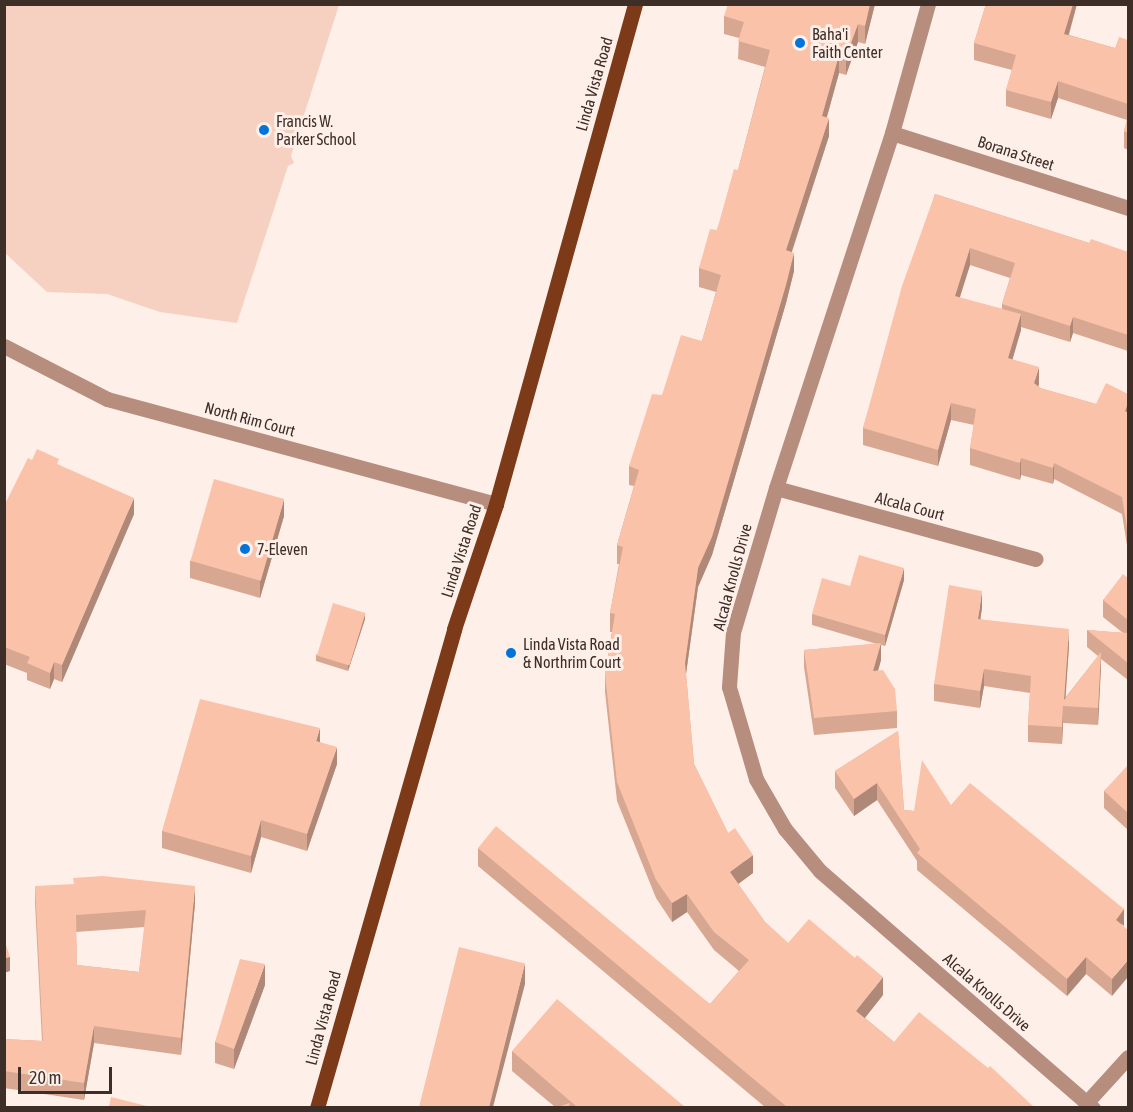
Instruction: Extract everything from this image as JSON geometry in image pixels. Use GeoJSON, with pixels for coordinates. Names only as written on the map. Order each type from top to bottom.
{"type":"FeatureCollection","features":[{"type":"Feature","properties":{"kind":"main road","name":"Linda Vista Road"},"geometry":{"type":"LineString","coordinates":[[317,1107],[454,629],[496,504],[635,4]]}},
{"type":"Feature","properties":{"kind":"street","name":"Alcala Knolls Drive"},"geometry":{"type":"LineString","coordinates":[[928,4],[892,133],[776,488],[733,632],[729,687],[756,779],[785,829],[819,871],[1090,1105]]}},
{"type":"Feature","properties":{"kind":"street","name":"Borana Street"},"geometry":{"type":"LineString","coordinates":[[892,133],[1128,208]]}},
{"type":"Feature","properties":{"kind":"street","name":"North Rim Court"},"geometry":{"type":"LineString","coordinates":[[4,346],[107,399],[496,504]]}},
{"type":"Feature","properties":{"kind":"street","name":"Alcala Court"},"geometry":{"type":"LineString","coordinates":[[776,488],[1035,559]]}},
{"type":"Feature","properties":{"kind":"street"},"geometry":{"type":"LineString","coordinates":[[1090,1105],[1128,1057]]}},
{"type":"Feature","properties":{"kind":"shaded area"},"geometry":{"type":"Polygon","coordinates":[[[4,5],[339,5],[291,156],[294,163],[288,166],[237,323],[160,312],[107,294],[47,292],[5,253],[4,5]]]}},
{"type":"Feature","properties":{"kind":"building"},"geometry":{"type":"Polygon","coordinates":[[[728,4],[870,4],[865,26],[858,24],[846,57],[839,55],[822,116],[829,118],[786,250],[794,253],[786,285],[712,537],[698,568],[685,663],[694,764],[728,833],[735,828],[753,855],[730,872],[765,922],[788,943],[809,919],[855,958],[857,955],[883,977],[856,1011],[894,1042],[919,1012],[988,1068],[990,1066],[1034,1107],[787,1107],[478,848],[496,826],[710,1004],[749,960],[714,932],[687,894],[672,903],[656,880],[617,782],[605,674],[615,614],[610,613],[623,547],[617,545],[639,470],[629,466],[652,394],[662,395],[681,335],[702,341],[721,275],[699,268],[710,229],[717,230],[734,169],[738,170],[770,50],[738,41],[744,22],[724,16],[728,4]]]}},
{"type":"Feature","properties":{"kind":"building"},"geometry":{"type":"Polygon","coordinates":[[[986,4],[1073,4],[1064,34],[1115,48],[1119,37],[1128,40],[1128,104],[1058,81],[1051,102],[1006,90],[1016,55],[974,43],[986,4]]]}},
{"type":"Feature","properties":{"kind":"building"},"geometry":{"type":"Polygon","coordinates":[[[1128,116],[1128,133],[1124,131],[1128,116]]]}},
{"type":"Feature","properties":{"kind":"building"},"geometry":{"type":"Polygon","coordinates":[[[935,194],[1089,243],[1091,239],[1128,252],[1128,335],[1073,317],[1070,326],[1002,304],[1015,263],[970,248],[955,296],[1021,314],[1008,358],[1039,367],[1034,383],[1040,388],[1096,404],[1106,383],[1128,394],[1125,411],[1128,413],[1128,535],[1122,497],[1054,463],[1053,468],[1021,458],[1020,463],[970,448],[976,409],[951,403],[938,450],[863,428],[902,286],[935,194]]]}},
{"type":"Feature","properties":{"kind":"building"},"geometry":{"type":"Polygon","coordinates":[[[37,449],[59,459],[57,464],[134,498],[62,665],[54,662],[50,673],[27,663],[30,657],[4,647],[4,506],[28,458],[32,460],[37,449]]]}},
{"type":"Feature","properties":{"kind":"building"},"geometry":{"type":"Polygon","coordinates":[[[214,479],[284,499],[261,581],[191,561],[214,479]]]}},
{"type":"Feature","properties":{"kind":"building"},"geometry":{"type":"Polygon","coordinates":[[[859,555],[904,568],[885,635],[812,614],[822,578],[850,586],[859,555]]]}},
{"type":"Feature","properties":{"kind":"building"},"geometry":{"type":"Polygon","coordinates":[[[1123,574],[1128,578],[1128,620],[1103,600],[1123,574]]]}},
{"type":"Feature","properties":{"kind":"building"},"geometry":{"type":"Polygon","coordinates":[[[949,585],[982,591],[978,619],[1069,629],[1064,700],[1101,652],[1098,708],[1063,706],[1062,727],[1028,725],[1031,676],[984,669],[980,691],[934,684],[949,585]]]}},
{"type":"Feature","properties":{"kind":"building"},"geometry":{"type":"Polygon","coordinates":[[[333,603],[366,613],[349,666],[317,656],[333,603]]]}},
{"type":"Feature","properties":{"kind":"building"},"geometry":{"type":"Polygon","coordinates":[[[1087,630],[1128,633],[1128,663],[1087,630]]]}},
{"type":"Feature","properties":{"kind":"building"},"geometry":{"type":"Polygon","coordinates":[[[881,643],[873,671],[883,670],[895,689],[897,711],[814,718],[804,650],[881,643]]]}},
{"type":"Feature","properties":{"kind":"building"},"geometry":{"type":"Polygon","coordinates":[[[200,699],[320,728],[316,741],[337,747],[307,834],[261,820],[251,856],[162,831],[200,699]]]}},
{"type":"Feature","properties":{"kind":"building"},"geometry":{"type":"Polygon","coordinates":[[[898,731],[904,810],[914,811],[922,760],[951,805],[970,783],[1124,909],[1116,920],[1128,930],[1128,960],[1112,979],[1086,957],[1067,979],[917,853],[920,849],[877,783],[854,799],[835,771],[898,731]]]}},
{"type":"Feature","properties":{"kind":"building"},"geometry":{"type":"Polygon","coordinates":[[[1127,766],[1128,768],[1128,813],[1104,791],[1127,766]]]}},
{"type":"Feature","properties":{"kind":"building"},"geometry":{"type":"Polygon","coordinates":[[[103,876],[195,886],[181,1038],[94,1026],[84,1083],[4,1071],[4,1039],[43,1041],[35,886],[74,884],[73,878],[103,876]],[[146,910],[76,915],[77,965],[139,972],[146,910]]]}},
{"type":"Feature","properties":{"kind":"building"},"geometry":{"type":"Polygon","coordinates":[[[4,939],[10,957],[4,958],[4,939]]]}},
{"type":"Feature","properties":{"kind":"building"},"geometry":{"type":"Polygon","coordinates":[[[459,947],[525,963],[489,1108],[419,1107],[459,947]]]}},
{"type":"Feature","properties":{"kind":"building"},"geometry":{"type":"Polygon","coordinates":[[[240,959],[265,964],[234,1049],[215,1042],[240,959]]]}},
{"type":"Feature","properties":{"kind":"building"},"geometry":{"type":"Polygon","coordinates":[[[557,999],[685,1107],[577,1107],[512,1051],[557,999]]]}},
{"type":"Feature","properties":{"kind":"building"},"geometry":{"type":"Polygon","coordinates":[[[111,1097],[151,1107],[109,1107],[111,1097]]]}},
{"type":"Feature","properties":{"kind":"building"},"geometry":{"type":"Polygon","coordinates":[[[570,1103],[569,1107],[557,1107],[570,1103]]]}},
{"type":"Feature","properties":{"kind":"place","name":"Baha'i Faith Center"},"geometry":{"type":"Point","coordinates":[800,43]}},
{"type":"Feature","properties":{"kind":"place","name":"Francis W. Parker School"},"geometry":{"type":"Point","coordinates":[264,130]}},
{"type":"Feature","properties":{"kind":"place","name":"7-Eleven"},"geometry":{"type":"Point","coordinates":[245,549]}},
{"type":"Feature","properties":{"kind":"place","name":"Linda Vista Road & Northrim Court"},"geometry":{"type":"Point","coordinates":[511,653]}}]}
